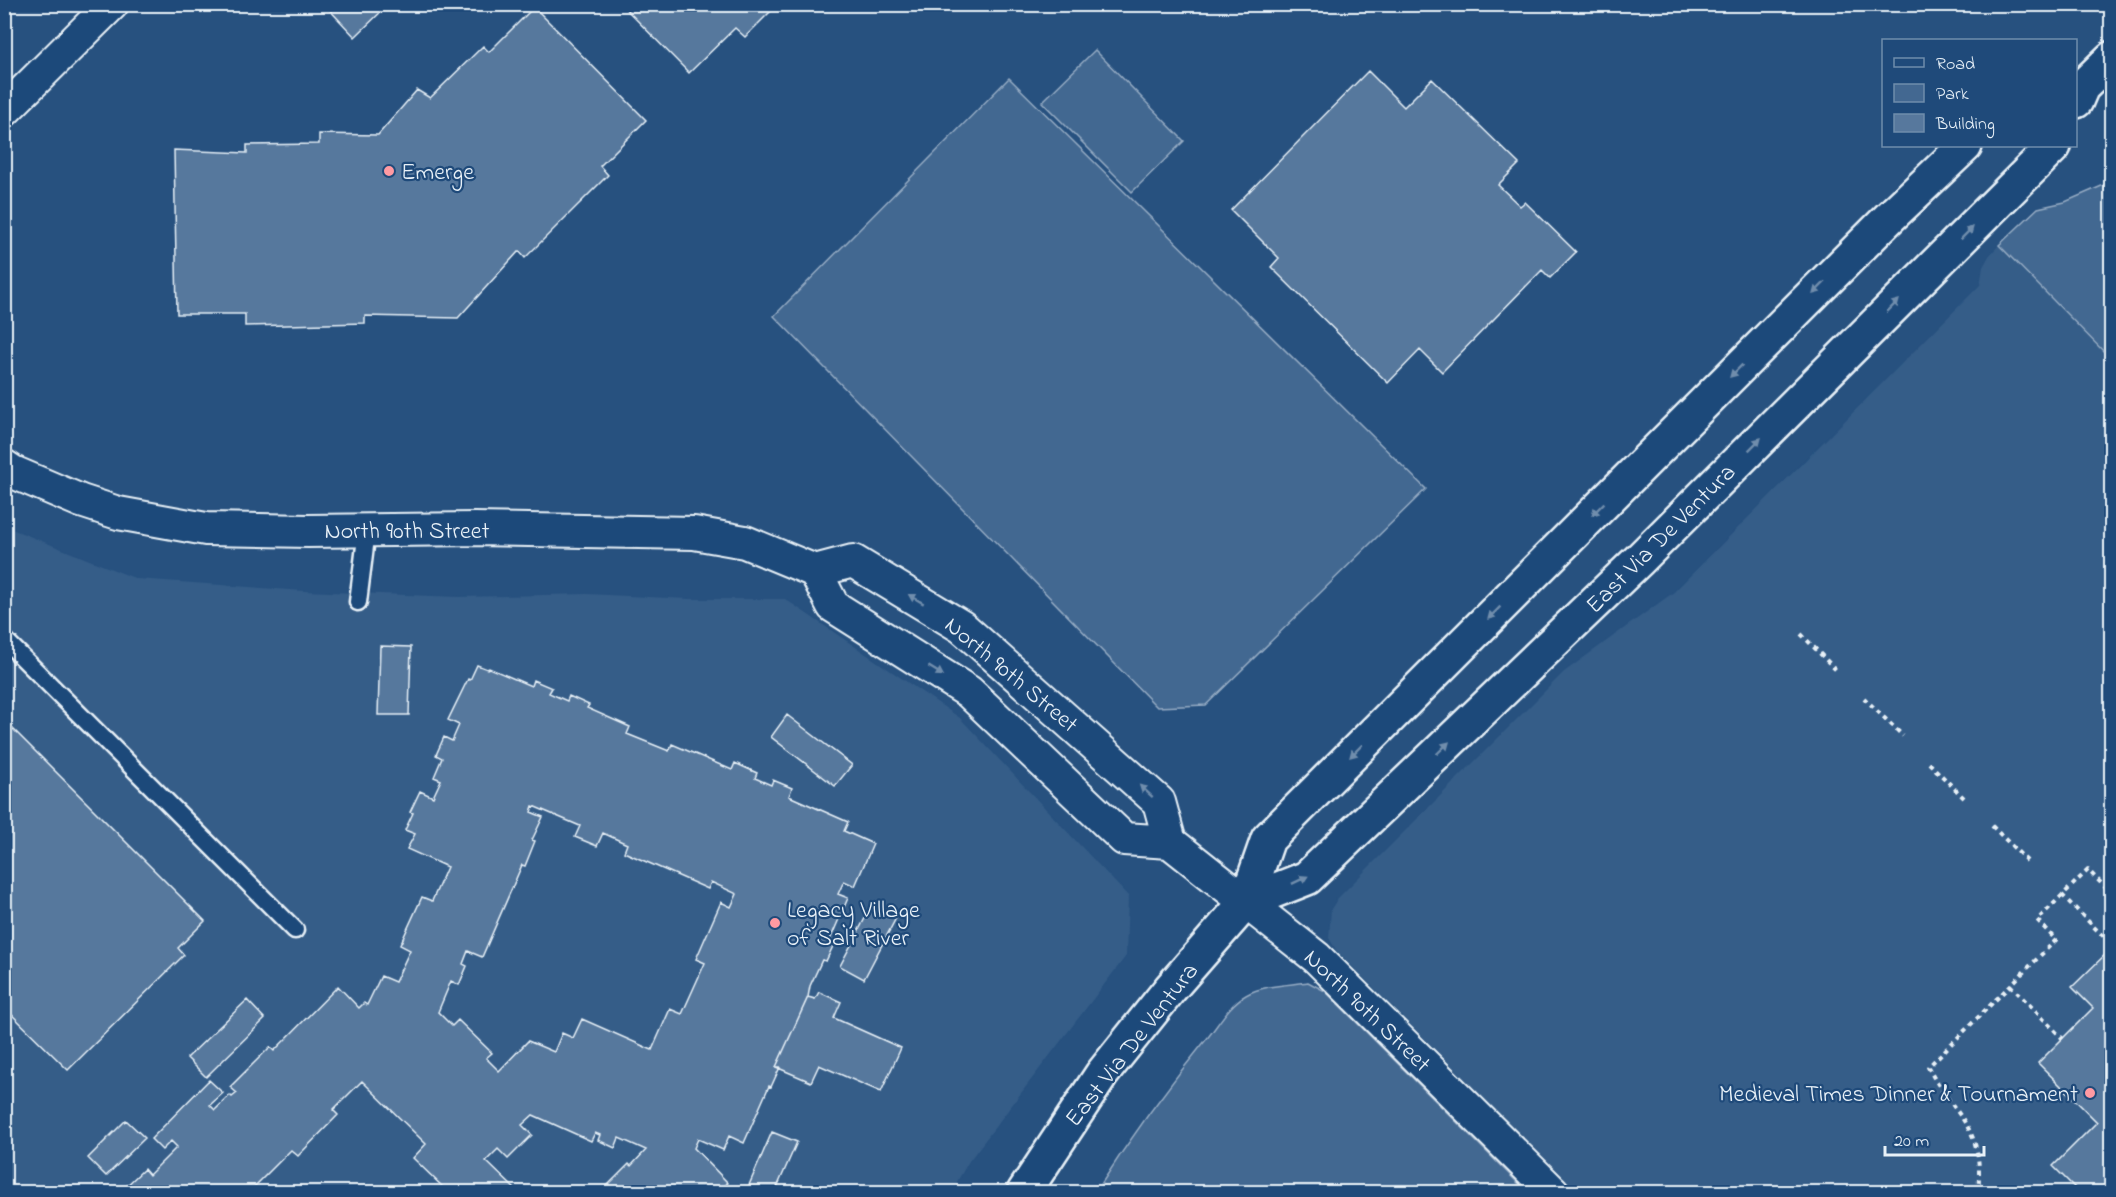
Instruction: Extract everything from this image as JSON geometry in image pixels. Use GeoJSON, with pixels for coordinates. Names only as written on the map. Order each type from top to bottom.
{"type":"FeatureCollection","features":[{"type":"Feature","properties":{"kind":"main road"},"geometry":{"type":"LineString","coordinates":[[2078,92],[2112,58]]}},
{"type":"Feature","properties":{"kind":"main road","name":"East Via De Ventura"},"geometry":{"type":"LineString","coordinates":[[1024,1192],[1102,1074],[1170,989],[1246,902],[1268,839],[1890,217],[1964,147]]}},
{"type":"Feature","properties":{"kind":"main road","name":"East Via De Ventura"},"geometry":{"type":"LineString","coordinates":[[1246,902],[1307,878],[1640,560],[2053,147]]}},
{"type":"Feature","properties":{"kind":"street"},"geometry":{"type":"LineString","coordinates":[[4,111],[112,4]]}},
{"type":"Feature","properties":{"kind":"street","name":"North 90th Street"},"geometry":{"type":"LineString","coordinates":[[4,466],[81,501],[118,513],[206,530],[475,529],[694,533],[745,543],[815,571],[853,561],[962,627],[1159,802],[1170,842]]}},
{"type":"Feature","properties":{"kind":"street","name":"North 90th Street"},"geometry":{"type":"LineString","coordinates":[[815,571],[833,606],[969,692],[1124,839],[1170,842],[1317,958],[1553,1192]]}},
{"type":"Feature","properties":{"kind":"lane"},"geometry":{"type":"LineString","coordinates":[[358,602],[367,530]]}},
{"type":"Feature","properties":{"kind":"lane"},"geometry":{"type":"LineString","coordinates":[[4,639],[296,930]]}},
{"type":"Feature","properties":{"kind":"path"},"geometry":{"type":"LineString","coordinates":[[1801,634],[1837,671]]}},
{"type":"Feature","properties":{"kind":"path"},"geometry":{"type":"LineString","coordinates":[[1864,698],[1903,736]]}},
{"type":"Feature","properties":{"kind":"path"},"geometry":{"type":"LineString","coordinates":[[1929,763],[1966,800]]}},
{"type":"Feature","properties":{"kind":"path"},"geometry":{"type":"LineString","coordinates":[[1992,826],[2030,864]]}},
{"type":"Feature","properties":{"kind":"path"},"geometry":{"type":"LineString","coordinates":[[1977,1192],[1980,1166],[1977,1148],[1969,1128],[1928,1067],[2056,940],[2037,920],[2062,895],[2088,870],[2107,889],[2112,885]]}},
{"type":"Feature","properties":{"kind":"path"},"geometry":{"type":"LineString","coordinates":[[2062,895],[2112,945]]}},
{"type":"Feature","properties":{"kind":"path"},"geometry":{"type":"LineString","coordinates":[[2010,985],[2063,1039]]}},
{"type":"Feature","properties":{"kind":"shaded area"},"geometry":{"type":"Polygon","coordinates":[[[1999,245],[2111,359],[2111,1192],[1578,1192],[1336,950],[1329,938],[1331,909],[1338,898],[1564,672],[1674,592],[1980,285],[1983,267],[1999,245]]]}},
{"type":"Feature","properties":{"kind":"shaded area"},"geometry":{"type":"Polygon","coordinates":[[[4,526],[137,579],[304,591],[459,597],[587,594],[689,599],[785,599],[960,718],[1128,896],[1126,956],[969,1161],[951,1192],[5,1192],[4,526]]]}},
{"type":"Feature","properties":{"kind":"green space"},"geometry":{"type":"Polygon","coordinates":[[[1095,50],[1184,141],[1132,192],[1042,102],[1095,50]]]}},
{"type":"Feature","properties":{"kind":"green space"},"geometry":{"type":"Polygon","coordinates":[[[1009,78],[1426,489],[1206,705],[1157,707],[774,316],[1009,78]]]}},
{"type":"Feature","properties":{"kind":"green space"},"geometry":{"type":"Polygon","coordinates":[[[2111,182],[2111,359],[1999,245],[2038,208],[2065,202],[2111,182]]]}},
{"type":"Feature","properties":{"kind":"green space"},"geometry":{"type":"Polygon","coordinates":[[[1308,982],[1325,991],[1527,1192],[1096,1192],[1150,1112],[1235,1003],[1260,989],[1308,982]]]}},
{"type":"Feature","properties":{"kind":"building"},"geometry":{"type":"Polygon","coordinates":[[[324,4],[389,4],[355,37],[324,4]]]}},
{"type":"Feature","properties":{"kind":"building"},"geometry":{"type":"Polygon","coordinates":[[[621,4],[778,4],[745,37],[735,28],[689,73],[621,4]]]}},
{"type":"Feature","properties":{"kind":"building","name":"Emerge"},"geometry":{"type":"Polygon","coordinates":[[[534,7],[646,120],[600,166],[608,175],[525,258],[519,251],[458,318],[365,316],[365,323],[245,326],[245,314],[177,314],[174,150],[247,153],[247,145],[319,144],[319,134],[378,135],[417,90],[430,98],[483,46],[489,52],[534,7]]]}},
{"type":"Feature","properties":{"kind":"building"},"geometry":{"type":"Polygon","coordinates":[[[1368,71],[1404,107],[1432,79],[1519,164],[1498,185],[1520,206],[1525,202],[1576,252],[1550,278],[1542,270],[1442,372],[1420,350],[1388,383],[1271,267],[1279,258],[1231,210],[1368,71]]]}},
{"type":"Feature","properties":{"kind":"building"},"geometry":{"type":"Polygon","coordinates":[[[380,646],[411,647],[409,715],[378,715],[380,646]]]}},
{"type":"Feature","properties":{"kind":"building","name":"Legacy Village of Salt River"},"geometry":{"type":"Polygon","coordinates":[[[477,665],[531,686],[533,680],[552,688],[549,693],[567,701],[569,696],[589,705],[587,708],[630,727],[627,734],[669,751],[672,744],[732,770],[735,763],[757,773],[755,778],[771,785],[773,780],[792,788],[789,796],[848,822],[844,831],[873,844],[855,886],[844,881],[838,894],[848,898],[830,940],[835,942],[826,961],[822,960],[810,986],[808,997],[776,1067],[780,1067],[771,1087],[769,1086],[744,1143],[729,1136],[723,1150],[698,1139],[694,1148],[728,1183],[717,1192],[601,1192],[646,1150],[619,1138],[615,1148],[598,1140],[600,1135],[595,1133],[591,1141],[533,1115],[522,1125],[532,1135],[508,1159],[498,1149],[486,1161],[518,1192],[448,1192],[413,1158],[426,1144],[362,1081],[333,1110],[338,1115],[298,1156],[291,1150],[249,1192],[120,1192],[144,1169],[149,1175],[177,1147],[171,1141],[162,1150],[151,1139],[209,1080],[223,1093],[210,1105],[215,1110],[230,1095],[232,1097],[237,1093],[230,1087],[270,1047],[274,1051],[338,986],[359,1008],[364,1003],[367,1005],[381,976],[395,982],[410,950],[400,945],[422,897],[432,901],[447,867],[407,849],[415,834],[405,830],[420,791],[433,797],[441,780],[434,777],[442,758],[436,755],[444,737],[452,741],[459,725],[448,720],[468,679],[470,680],[477,665]],[[533,806],[531,812],[543,817],[532,840],[535,841],[525,866],[522,865],[482,957],[468,951],[463,964],[467,966],[459,985],[451,981],[438,1012],[452,1026],[458,1020],[492,1053],[486,1058],[499,1071],[528,1041],[554,1052],[562,1033],[573,1038],[582,1019],[652,1050],[670,1009],[682,1014],[705,963],[696,959],[721,902],[731,907],[737,894],[711,882],[708,889],[624,852],[627,844],[603,833],[597,846],[575,837],[580,826],[533,806]]]}},
{"type":"Feature","properties":{"kind":"building"},"geometry":{"type":"Polygon","coordinates":[[[787,715],[852,765],[835,786],[771,737],[787,715]]]}},
{"type":"Feature","properties":{"kind":"building"},"geometry":{"type":"Polygon","coordinates":[[[4,720],[205,921],[178,948],[184,955],[68,1070],[4,1007],[4,720]]]}},
{"type":"Feature","properties":{"kind":"building"},"geometry":{"type":"Polygon","coordinates":[[[872,905],[896,918],[864,979],[840,966],[872,905]]]}},
{"type":"Feature","properties":{"kind":"building","name":"Medieval Times Dinner & Tournament"},"geometry":{"type":"Polygon","coordinates":[[[2112,948],[2112,1192],[2079,1192],[2053,1166],[2097,1122],[2038,1063],[2093,1008],[2072,987],[2112,948]]]}},
{"type":"Feature","properties":{"kind":"building"},"geometry":{"type":"Polygon","coordinates":[[[819,992],[841,1002],[834,1018],[901,1048],[881,1092],[819,1065],[811,1082],[776,1067],[808,997],[815,999],[819,992]]]}},
{"type":"Feature","properties":{"kind":"building"},"geometry":{"type":"Polygon","coordinates":[[[247,1000],[265,1019],[206,1077],[187,1058],[247,1000]]]}},
{"type":"Feature","properties":{"kind":"building"},"geometry":{"type":"Polygon","coordinates":[[[126,1120],[145,1138],[106,1176],[88,1158],[126,1120]]]}},
{"type":"Feature","properties":{"kind":"building"},"geometry":{"type":"Polygon","coordinates":[[[772,1132],[797,1142],[775,1192],[746,1192],[772,1132]]]}},
{"type":"Feature","properties":{"kind":"place","name":"Emerge"},"geometry":{"type":"Point","coordinates":[389,171]}},
{"type":"Feature","properties":{"kind":"place","name":"Legacy Village of Salt River"},"geometry":{"type":"Point","coordinates":[775,923]}},
{"type":"Feature","properties":{"kind":"place","name":"Medieval Times Dinner & Tournament"},"geometry":{"type":"Point","coordinates":[2090,1093]}}]}
